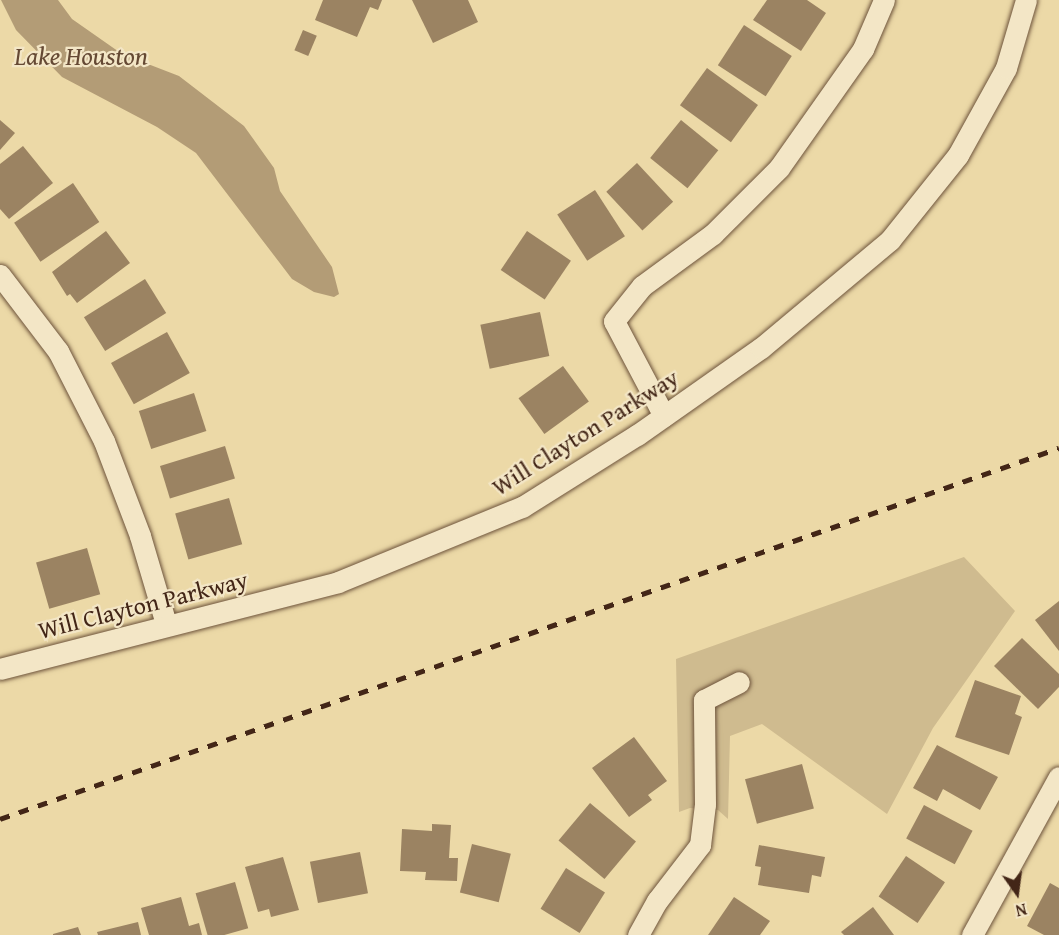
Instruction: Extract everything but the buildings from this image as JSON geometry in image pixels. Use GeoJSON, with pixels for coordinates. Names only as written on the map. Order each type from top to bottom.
{"type":"FeatureCollection","features":[{"type":"Feature","properties":{"kind":"street"},"geometry":{"type":"LineString","coordinates":[[664,416],[614,321],[642,286],[713,234],[779,168],[863,49],[884,0]]}},
{"type":"Feature","properties":{"kind":"street","name":"Will Clayton Parkway"},"geometry":{"type":"LineString","coordinates":[[0,669],[166,624],[338,582],[522,507],[664,416],[761,348],[890,240],[958,155],[1006,68],[1026,0]]}},
{"type":"Feature","properties":{"kind":"street"},"geometry":{"type":"LineString","coordinates":[[0,274],[58,351],[104,441],[140,536],[166,624]]}},
{"type":"Feature","properties":{"kind":"street"},"geometry":{"type":"LineString","coordinates":[[638,935],[657,901],[700,845],[705,804],[704,700],[739,682]]}},
{"type":"Feature","properties":{"kind":"street"},"geometry":{"type":"LineString","coordinates":[[972,935],[992,905],[1059,777]]}},
{"type":"Feature","properties":{"kind":"shaded area"},"geometry":{"type":"Polygon","coordinates":[[[964,557],[1015,611],[933,728],[887,814],[762,724],[730,736],[728,819],[718,810],[690,808],[679,812],[676,659],[964,557]]]}},
{"type":"Feature","properties":{"kind":"water","name":"Lake Houston"},"geometry":{"type":"Polygon","coordinates":[[[1,0],[58,0],[72,19],[122,54],[179,76],[244,126],[274,168],[280,191],[332,267],[339,294],[334,297],[314,292],[292,279],[196,153],[157,127],[62,77],[16,30],[1,0]]]}},
{"type":"Feature","properties":{"kind":"railway"},"geometry":{"type":"LineString","coordinates":[[0,819],[1059,448]]}}]}
